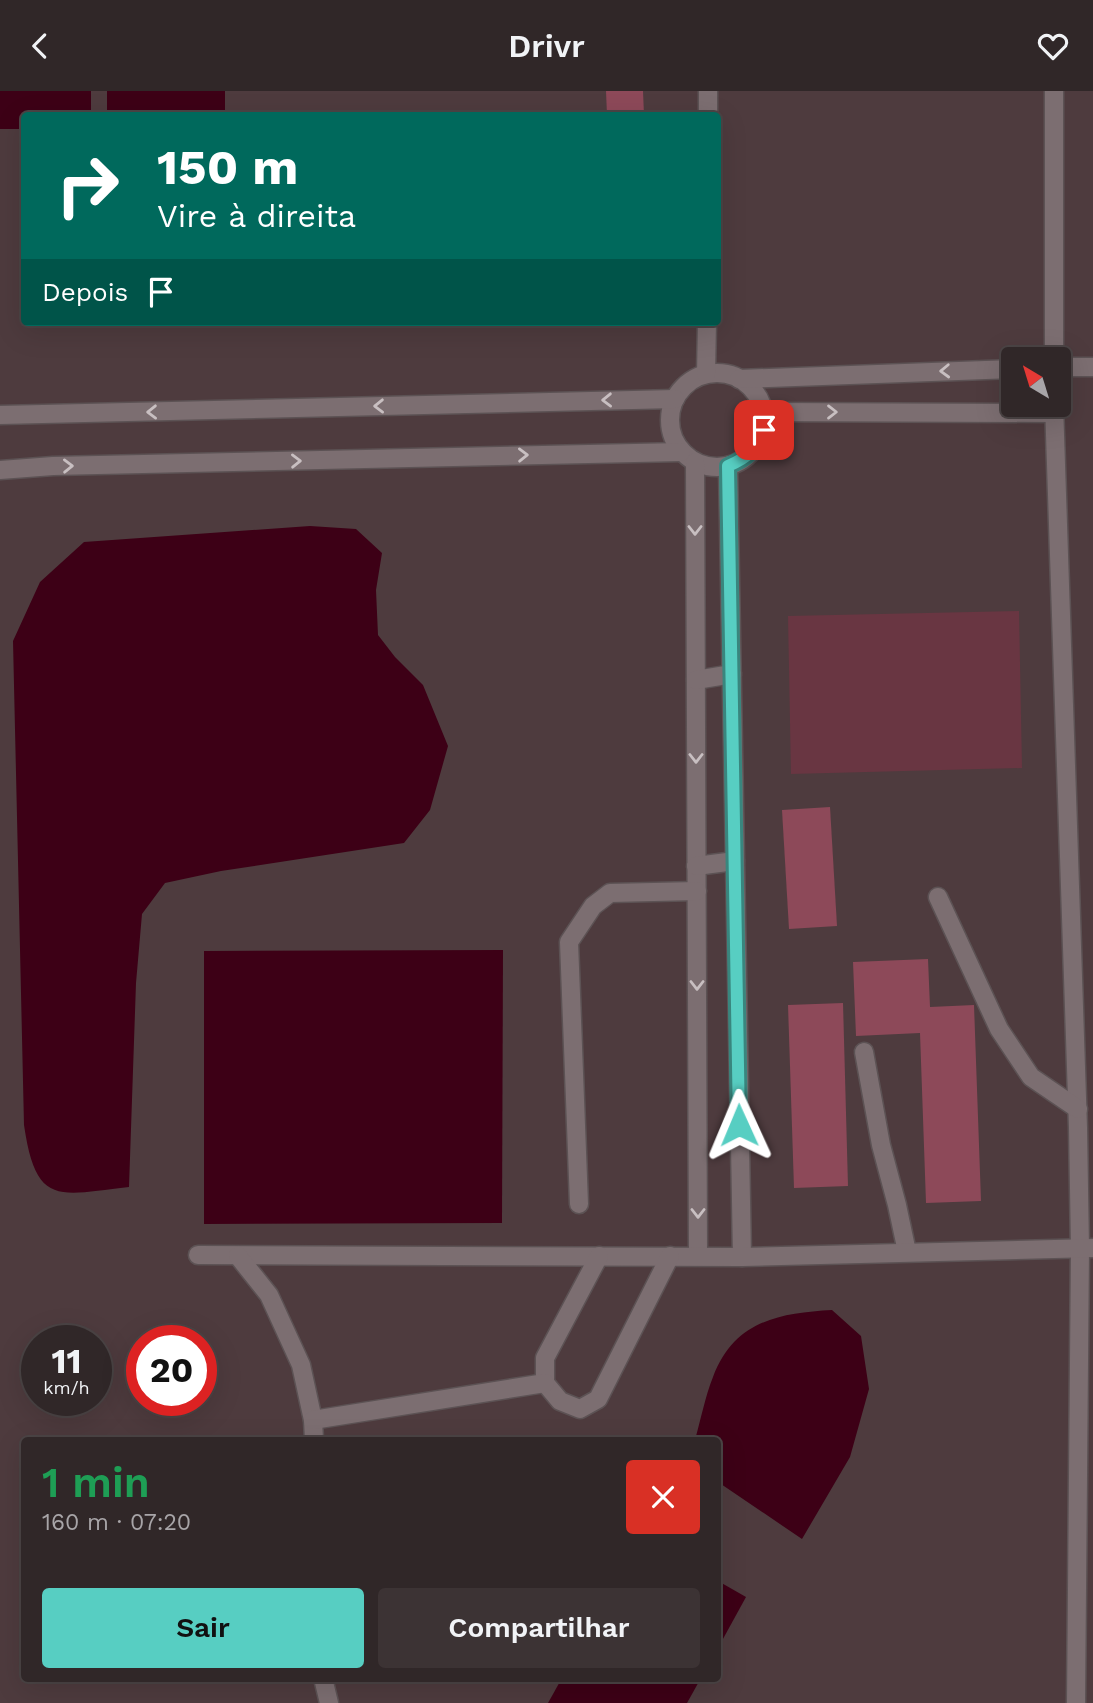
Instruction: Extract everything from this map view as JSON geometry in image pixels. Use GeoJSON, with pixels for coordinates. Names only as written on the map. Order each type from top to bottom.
{"type":"FeatureCollection","features":[{"type":"Feature","properties":{"kind":"lane"},"geometry":{"type":"LineString","coordinates":[[708,91],[708,112]]}},
{"type":"Feature","properties":{"kind":"lane"},"geometry":{"type":"LineString","coordinates":[[1054,91],[1054,347]]}},
{"type":"Feature","properties":{"kind":"lane"},"geometry":{"type":"LineString","coordinates":[[706,326],[706,374]]}},
{"type":"Feature","properties":{"kind":"lane"},"geometry":{"type":"LineString","coordinates":[[1071,367],[1093,367]]}},
{"type":"Feature","properties":{"kind":"lane"},"geometry":{"type":"LineString","coordinates":[[739,379],[1001,369]]}},
{"type":"Feature","properties":{"kind":"lane"},"geometry":{"type":"LineString","coordinates":[[0,470],[53,466],[688,457],[711,467],[728,466],[744,459],[757,446],[764,430],[764,412],[755,392],[739,379],[723,373],[706,374],[688,383],[675,399],[670,417],[672,435],[688,457],[695,680],[698,1256]]}},
{"type":"Feature","properties":{"kind":"lane"},"geometry":{"type":"LineString","coordinates":[[0,415],[675,399]]}},
{"type":"Feature","properties":{"kind":"lane"},"geometry":{"type":"LineString","coordinates":[[764,412],[1001,409]]}},
{"type":"Feature","properties":{"kind":"lane"},"geometry":{"type":"LineString","coordinates":[[1054,417],[1078,1109],[1086,1128],[1076,1703]]}},
{"type":"Feature","properties":{"kind":"lane"},"geometry":{"type":"LineString","coordinates":[[728,466],[741,1257]]}},
{"type":"Feature","properties":{"kind":"lane"},"geometry":{"type":"LineString","coordinates":[[695,680],[732,674]]}},
{"type":"Feature","properties":{"kind":"lane"},"geometry":{"type":"LineString","coordinates":[[696,866],[735,861]]}},
{"type":"Feature","properties":{"kind":"lane"},"geometry":{"type":"LineString","coordinates":[[579,1204],[569,941],[593,906],[610,893],[697,891]]}},
{"type":"Feature","properties":{"kind":"lane"},"geometry":{"type":"LineString","coordinates":[[939,897],[999,1029],[1031,1077],[1078,1109]]}},
{"type":"Feature","properties":{"kind":"lane"},"geometry":{"type":"LineString","coordinates":[[864,1052],[881,1145],[907,1252]]}},
{"type":"Feature","properties":{"kind":"lane"},"geometry":{"type":"LineString","coordinates":[[198,1255],[741,1257],[1086,1248]]}},
{"type":"Feature","properties":{"kind":"lane"},"geometry":{"type":"LineString","coordinates":[[238,1256],[269,1295],[301,1364],[313,1420],[314,1437]]}},
{"type":"Feature","properties":{"kind":"lane"},"geometry":{"type":"LineString","coordinates":[[599,1256],[545,1358],[545,1383],[559,1401],[580,1409],[598,1399],[670,1256]]}},
{"type":"Feature","properties":{"kind":"lane"},"geometry":{"type":"LineString","coordinates":[[313,1420],[545,1383]]}},
{"type":"Feature","properties":{"kind":"lane"},"geometry":{"type":"LineString","coordinates":[[324,1682],[329,1703]]}},
{"type":"Feature","properties":{"kind":"shaded area"},"geometry":{"type":"Polygon","coordinates":[[[0,91],[1093,91],[1093,1703],[0,1703],[0,91]]]}},
{"type":"Feature","properties":{"kind":"shaded area"},"geometry":{"type":"Polygon","coordinates":[[[0,91],[91,91],[91,112],[21,112],[21,129],[0,129],[0,91]]]}},
{"type":"Feature","properties":{"kind":"shaded area"},"geometry":{"type":"Polygon","coordinates":[[[107,91],[225,91],[225,112],[107,112],[107,91]]]}},
{"type":"Feature","properties":{"kind":"shaded area"},"geometry":{"type":"Polygon","coordinates":[[[310,526],[356,529],[382,553],[376,590],[378,635],[423,685],[448,746],[430,810],[404,843],[221,871],[165,883],[142,914],[136,983],[129,1187],[68,1193],[54,1190],[44,1183],[35,1170],[24,1125],[13,641],[40,582],[84,542],[310,526]]]}},
{"type":"Feature","properties":{"kind":"shaded area"},"geometry":{"type":"Polygon","coordinates":[[[1019,611],[1022,768],[791,774],[788,616],[1019,611]]]}},
{"type":"Feature","properties":{"kind":"shaded area"},"geometry":{"type":"Polygon","coordinates":[[[503,950],[502,1223],[204,1224],[204,951],[503,950]]]}},
{"type":"Feature","properties":{"kind":"shaded area"},"geometry":{"type":"Polygon","coordinates":[[[832,1310],[861,1336],[869,1389],[850,1457],[802,1539],[721,1484],[721,1437],[696,1437],[713,1377],[733,1343],[761,1324],[813,1311],[832,1310]]]}},
{"type":"Feature","properties":{"kind":"shaded area"},"geometry":{"type":"Polygon","coordinates":[[[721,1583],[746,1597],[721,1643],[721,1583]]]}},
{"type":"Feature","properties":{"kind":"shaded area"},"geometry":{"type":"Polygon","coordinates":[[[560,1682],[699,1682],[687,1703],[548,1703],[560,1682]]]}},
{"type":"Feature","properties":{"kind":"building"},"geometry":{"type":"Polygon","coordinates":[[[606,91],[643,91],[644,112],[607,112],[606,91]]]}},
{"type":"Feature","properties":{"kind":"building"},"geometry":{"type":"Polygon","coordinates":[[[830,807],[837,926],[789,929],[782,810],[830,807]]]}},
{"type":"Feature","properties":{"kind":"building"},"geometry":{"type":"Polygon","coordinates":[[[928,959],[930,1007],[974,1005],[981,1201],[926,1203],[920,1033],[856,1036],[853,962],[928,959]]]}},
{"type":"Feature","properties":{"kind":"building"},"geometry":{"type":"Polygon","coordinates":[[[843,1003],[848,1186],[794,1188],[788,1005],[843,1003]]]}},
{"type":"Feature","properties":{"kind":"route"},"geometry":{"type":"LineString","coordinates":[[739,1125],[728,466],[744,459],[757,446],[764,430]]}}]}
